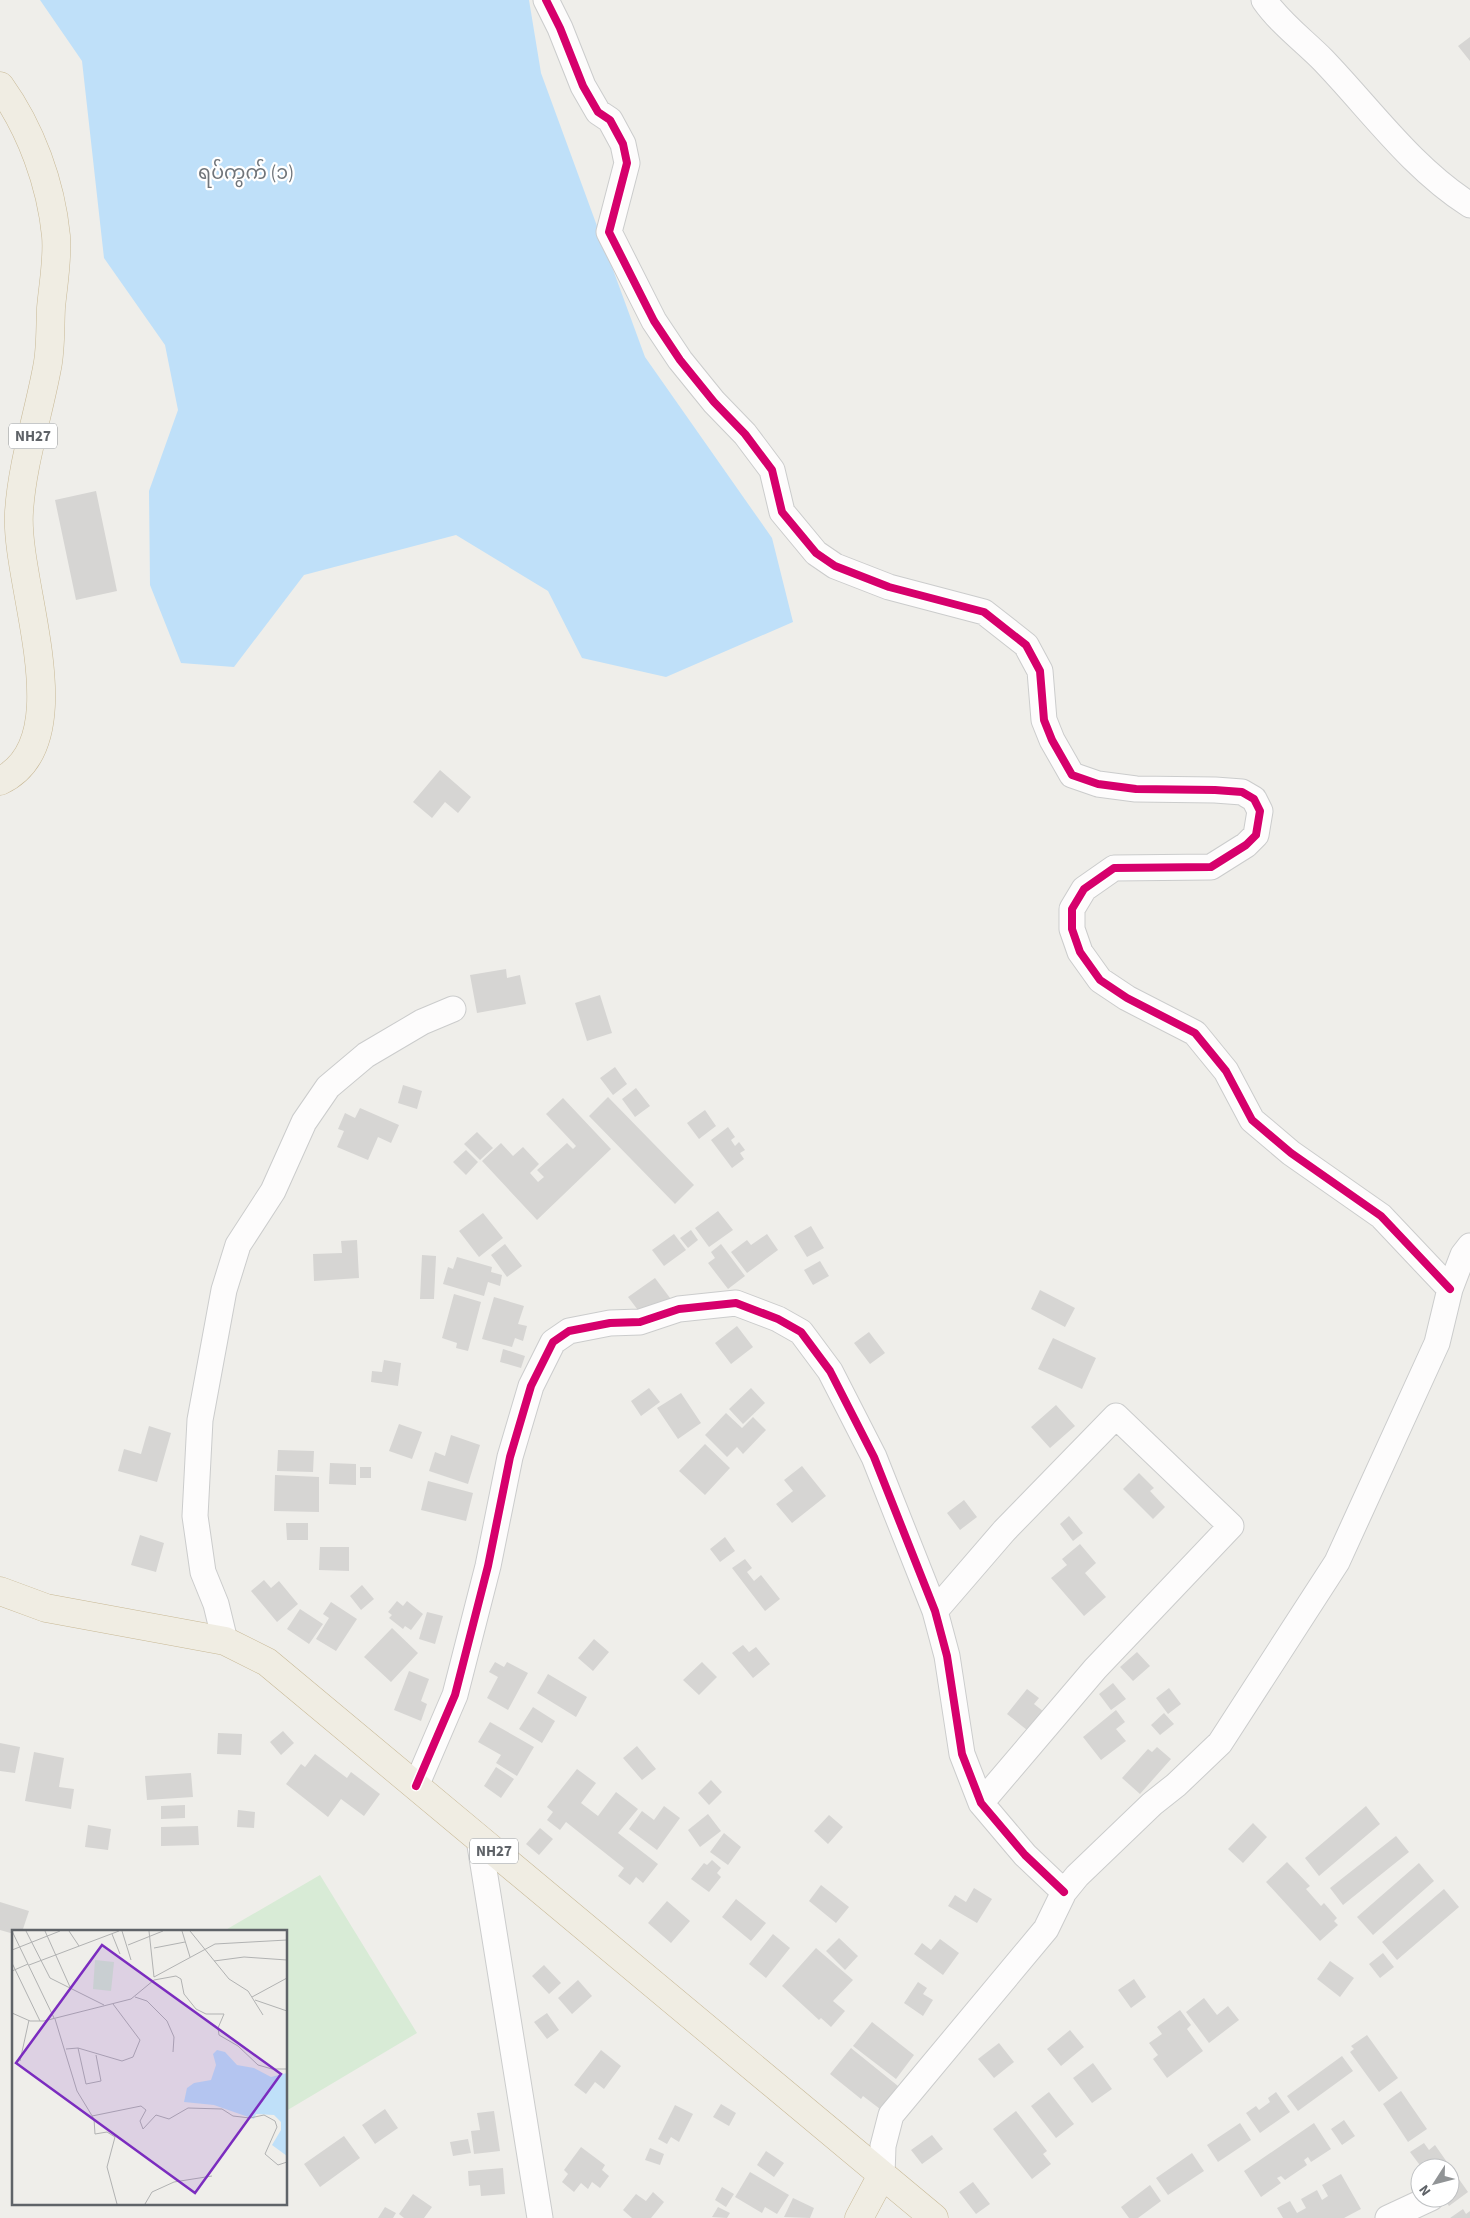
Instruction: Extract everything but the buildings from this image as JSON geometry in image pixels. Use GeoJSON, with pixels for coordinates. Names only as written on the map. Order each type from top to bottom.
{"type":"FeatureCollection","features":[{"type":"Feature","properties":{"kind":"highway","name":"NH27"},"geometry":{"type":"LineString","coordinates":[[0,86],[30,138],[46,183],[56,237],[48,365],[18,514],[21,546],[41,677],[38,734],[33,750],[25,763],[12,775],[0,781]]}},
{"type":"Feature","properties":{"kind":"highway","name":"NH27"},"geometry":{"type":"LineString","coordinates":[[0,1591],[46,1608],[225,1641],[267,1662],[934,2218]]}},
{"type":"Feature","properties":{"kind":"highway"},"geometry":{"type":"LineString","coordinates":[[859,2218],[882,2175]]}},
{"type":"Feature","properties":{"kind":"street"},"geometry":{"type":"LineString","coordinates":[[546,0],[560,28],[583,86],[598,112],[610,120],[623,144],[626,163],[609,232],[626,268],[654,321],[680,360],[714,402],[745,434],[772,470],[782,512],[816,553],[835,566],[889,587],[984,612],[1026,645],[1040,671],[1044,720],[1052,740],[1072,775],[1098,784],[1136,789],[1242,792],[1254,799],[1260,811],[1256,835],[1246,845],[1211,867],[1114,868],[1084,889],[1072,909],[1072,929],[1080,952],[1100,980],[1127,998],[1195,1033],[1226,1071],[1252,1120],[1291,1153],[1381,1216],[1450,1290]]}},
{"type":"Feature","properties":{"kind":"street"},"geometry":{"type":"LineString","coordinates":[[1264,0],[1271,11],[1323,61],[1396,142],[1449,191],[1470,205]]}},
{"type":"Feature","properties":{"kind":"street"},"geometry":{"type":"LineString","coordinates":[[225,1641],[216,1604],[203,1572],[195,1516],[200,1420],[224,1290],[238,1245],[273,1191],[304,1122],[328,1087],[366,1055],[422,1022],[453,1009]]}},
{"type":"Feature","properties":{"kind":"street"},"geometry":{"type":"LineString","coordinates":[[882,2175],[884,2146],[892,2115],[1046,1929],[1064,1892],[1108,1845],[1220,1743],[1332,1570],[1437,1343],[1450,1290],[1463,1256],[1470,1246]]}},
{"type":"Feature","properties":{"kind":"street"},"geometry":{"type":"LineString","coordinates":[[416,1786],[455,1695],[488,1566],[510,1457],[531,1386],[553,1342],[569,1331],[610,1324],[640,1322],[679,1309],[736,1303],[778,1319],[801,1332],[830,1371],[874,1457],[935,1611],[946,1656],[962,1754],[981,1803],[1025,1855],[1064,1892]]}},
{"type":"Feature","properties":{"kind":"street"},"geometry":{"type":"LineString","coordinates":[[935,1611],[1004,1531],[1116,1416],[1232,1526],[1095,1669],[981,1803]]}},
{"type":"Feature","properties":{"kind":"street"},"geometry":{"type":"LineString","coordinates":[[479,1839],[540,2218]]}},
{"type":"Feature","properties":{"kind":"street"},"geometry":{"type":"LineString","coordinates":[[1388,2218],[1410,2208]]}},
{"type":"Feature","properties":{"kind":"green space"},"geometry":{"type":"Polygon","coordinates":[[[320,1875],[417,2033],[288,2110],[288,1930],[225,1930],[320,1875]]]}},
{"type":"Feature","properties":{"kind":"water"},"geometry":{"type":"Polygon","coordinates":[[[40,0],[529,0],[541,73],[645,357],[772,538],[793,622],[666,677],[582,658],[548,591],[456,535],[304,575],[234,667],[181,663],[150,585],[149,491],[178,410],[165,345],[104,258],[82,61],[40,0]]]}},
{"type":"Feature","properties":{"kind":"cycle path"},"geometry":{"type":"LineString","coordinates":[[546,0],[560,28],[583,86],[598,112],[610,120],[623,144],[627,163],[609,232],[654,321],[680,360],[714,402],[745,434],[772,470],[782,512],[816,553],[835,566],[889,587],[984,612],[1026,645],[1040,671],[1044,720],[1052,740],[1072,775],[1098,784],[1136,789],[1242,792],[1254,799],[1260,811],[1256,835],[1246,845],[1211,867],[1114,868],[1084,889],[1072,909],[1072,929],[1080,952],[1100,980],[1127,998],[1195,1033],[1226,1071],[1252,1120],[1291,1153],[1381,1216],[1450,1289]]}},
{"type":"Feature","properties":{"kind":"cycle path"},"geometry":{"type":"LineString","coordinates":[[416,1786],[455,1695],[488,1566],[510,1457],[531,1386],[553,1342],[569,1331],[610,1323],[640,1322],[679,1309],[736,1303],[778,1319],[801,1332],[830,1371],[874,1457],[935,1611],[947,1656],[962,1754],[981,1803],[1025,1855],[1064,1892]]}},
{"type":"Feature","properties":{"kind":"district","name":"ရပ်ကွက် (၁)"},"geometry":{"type":"Point","coordinates":[246,172]}}]}
